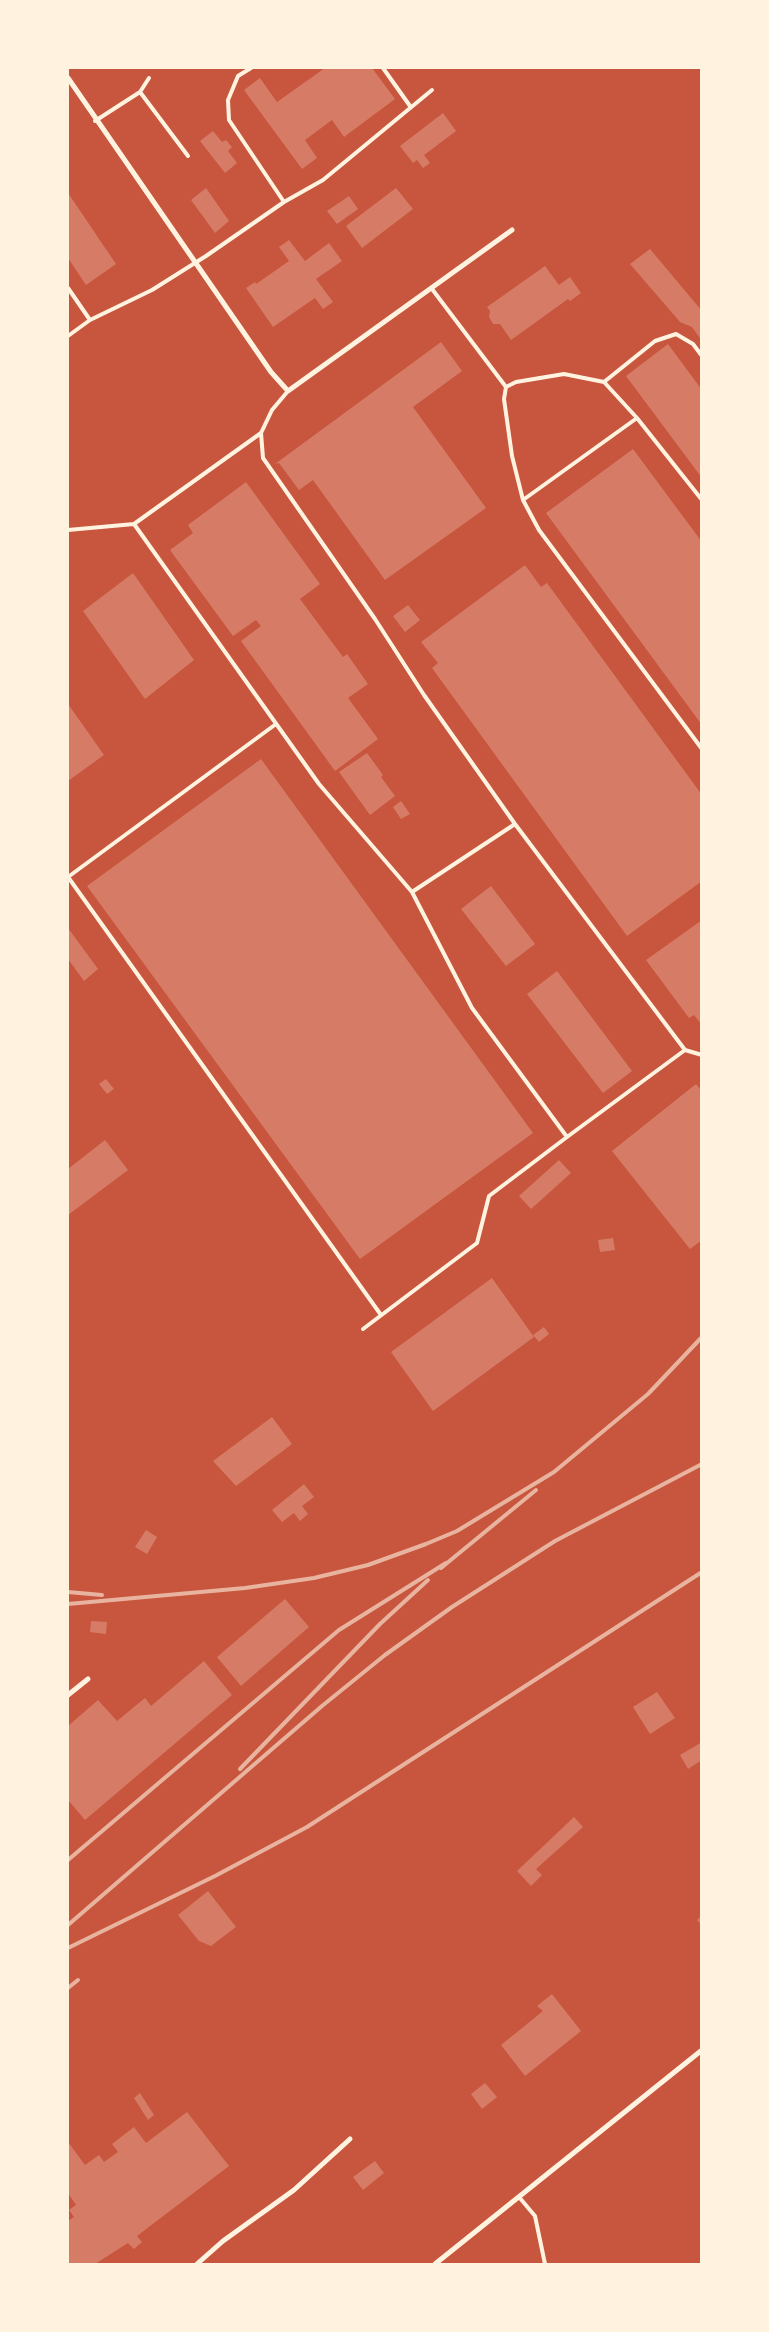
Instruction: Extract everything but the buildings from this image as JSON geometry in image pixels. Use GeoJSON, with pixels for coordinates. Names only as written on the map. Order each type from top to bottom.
{"type":"FeatureCollection","features":[{"type":"Feature","properties":{"kind":"street"},"geometry":{"type":"LineString","coordinates":[[68,78],[95,121],[196,262],[271,372],[288,391],[512,230]]}},
{"type":"Feature","properties":{"kind":"street"},"geometry":{"type":"LineString","coordinates":[[68,1695],[88,1679]]}},
{"type":"Feature","properties":{"kind":"street"},"geometry":{"type":"LineString","coordinates":[[435,2264],[702,2050]]}},
{"type":"Feature","properties":{"kind":"street"},"geometry":{"type":"LineString","coordinates":[[196,2264],[223,2241],[294,2190],[350,2139]]}},
{"type":"Feature","properties":{"kind":"lane"},"geometry":{"type":"LineString","coordinates":[[251,68],[238,76],[228,100],[228,120],[284,202]]}},
{"type":"Feature","properties":{"kind":"lane"},"geometry":{"type":"LineString","coordinates":[[383,68],[410,106]]}},
{"type":"Feature","properties":{"kind":"lane"},"geometry":{"type":"LineString","coordinates":[[95,121],[140,92],[149,78]]}},
{"type":"Feature","properties":{"kind":"lane"},"geometry":{"type":"LineString","coordinates":[[68,336],[90,320],[152,290],[284,202],[324,180],[410,106],[432,90]]}},
{"type":"Feature","properties":{"kind":"lane"},"geometry":{"type":"LineString","coordinates":[[140,92],[188,156]]}},
{"type":"Feature","properties":{"kind":"lane"},"geometry":{"type":"LineString","coordinates":[[68,288],[90,320]]}},
{"type":"Feature","properties":{"kind":"lane"},"geometry":{"type":"LineString","coordinates":[[432,288],[506,387],[504,399],[522,500],[539,530],[702,749]]}},
{"type":"Feature","properties":{"kind":"lane"},"geometry":{"type":"LineString","coordinates":[[604,382],[655,341],[676,334],[693,344],[702,356]]}},
{"type":"Feature","properties":{"kind":"lane"},"geometry":{"type":"LineString","coordinates":[[506,387],[516,382],[564,374],[604,382],[636,418],[702,500]]}},
{"type":"Feature","properties":{"kind":"lane"},"geometry":{"type":"LineString","coordinates":[[68,530],[134,524],[261,433],[272,410],[288,391]]}},
{"type":"Feature","properties":{"kind":"lane"},"geometry":{"type":"LineString","coordinates":[[522,500],[636,418]]}},
{"type":"Feature","properties":{"kind":"lane"},"geometry":{"type":"LineString","coordinates":[[261,433],[263,458],[375,619],[424,695],[515,824],[685,1050],[702,1056]]}},
{"type":"Feature","properties":{"kind":"lane"},"geometry":{"type":"LineString","coordinates":[[134,524],[319,784],[412,892],[472,1008],[567,1137]]}},
{"type":"Feature","properties":{"kind":"lane"},"geometry":{"type":"LineString","coordinates":[[276,724],[68,877],[381,1315]]}},
{"type":"Feature","properties":{"kind":"lane"},"geometry":{"type":"LineString","coordinates":[[412,892],[515,824]]}},
{"type":"Feature","properties":{"kind":"lane"},"geometry":{"type":"LineString","coordinates":[[363,1328],[477,1243],[489,1196],[685,1050]]}},
{"type":"Feature","properties":{"kind":"lane"},"geometry":{"type":"LineString","coordinates":[[519,2197],[535,2216],[545,2264]]}},
{"type":"Feature","properties":{"kind":"railway"},"geometry":{"type":"LineString","coordinates":[[68,1604],[245,1588],[314,1578],[368,1565],[457,1531],[554,1472],[648,1394],[702,1337]]}},
{"type":"Feature","properties":{"kind":"railway"},"geometry":{"type":"LineString","coordinates":[[68,1925],[322,1706],[385,1655],[452,1607],[555,1541],[702,1464]]}},
{"type":"Feature","properties":{"kind":"railway"},"geometry":{"type":"LineString","coordinates":[[441,1568],[536,1490]]}},
{"type":"Feature","properties":{"kind":"railway"},"geometry":{"type":"LineString","coordinates":[[68,1860],[339,1630],[446,1563]]}},
{"type":"Feature","properties":{"kind":"railway"},"geometry":{"type":"LineString","coordinates":[[68,1948],[215,1876],[307,1827],[702,1572]]}},
{"type":"Feature","properties":{"kind":"railway"},"geometry":{"type":"LineString","coordinates":[[240,1769],[380,1624],[428,1580]]}},
{"type":"Feature","properties":{"kind":"railway"},"geometry":{"type":"LineString","coordinates":[[68,1592],[102,1595]]}},
{"type":"Feature","properties":{"kind":"railway"},"geometry":{"type":"LineString","coordinates":[[68,1988],[78,1980]]}}]}
